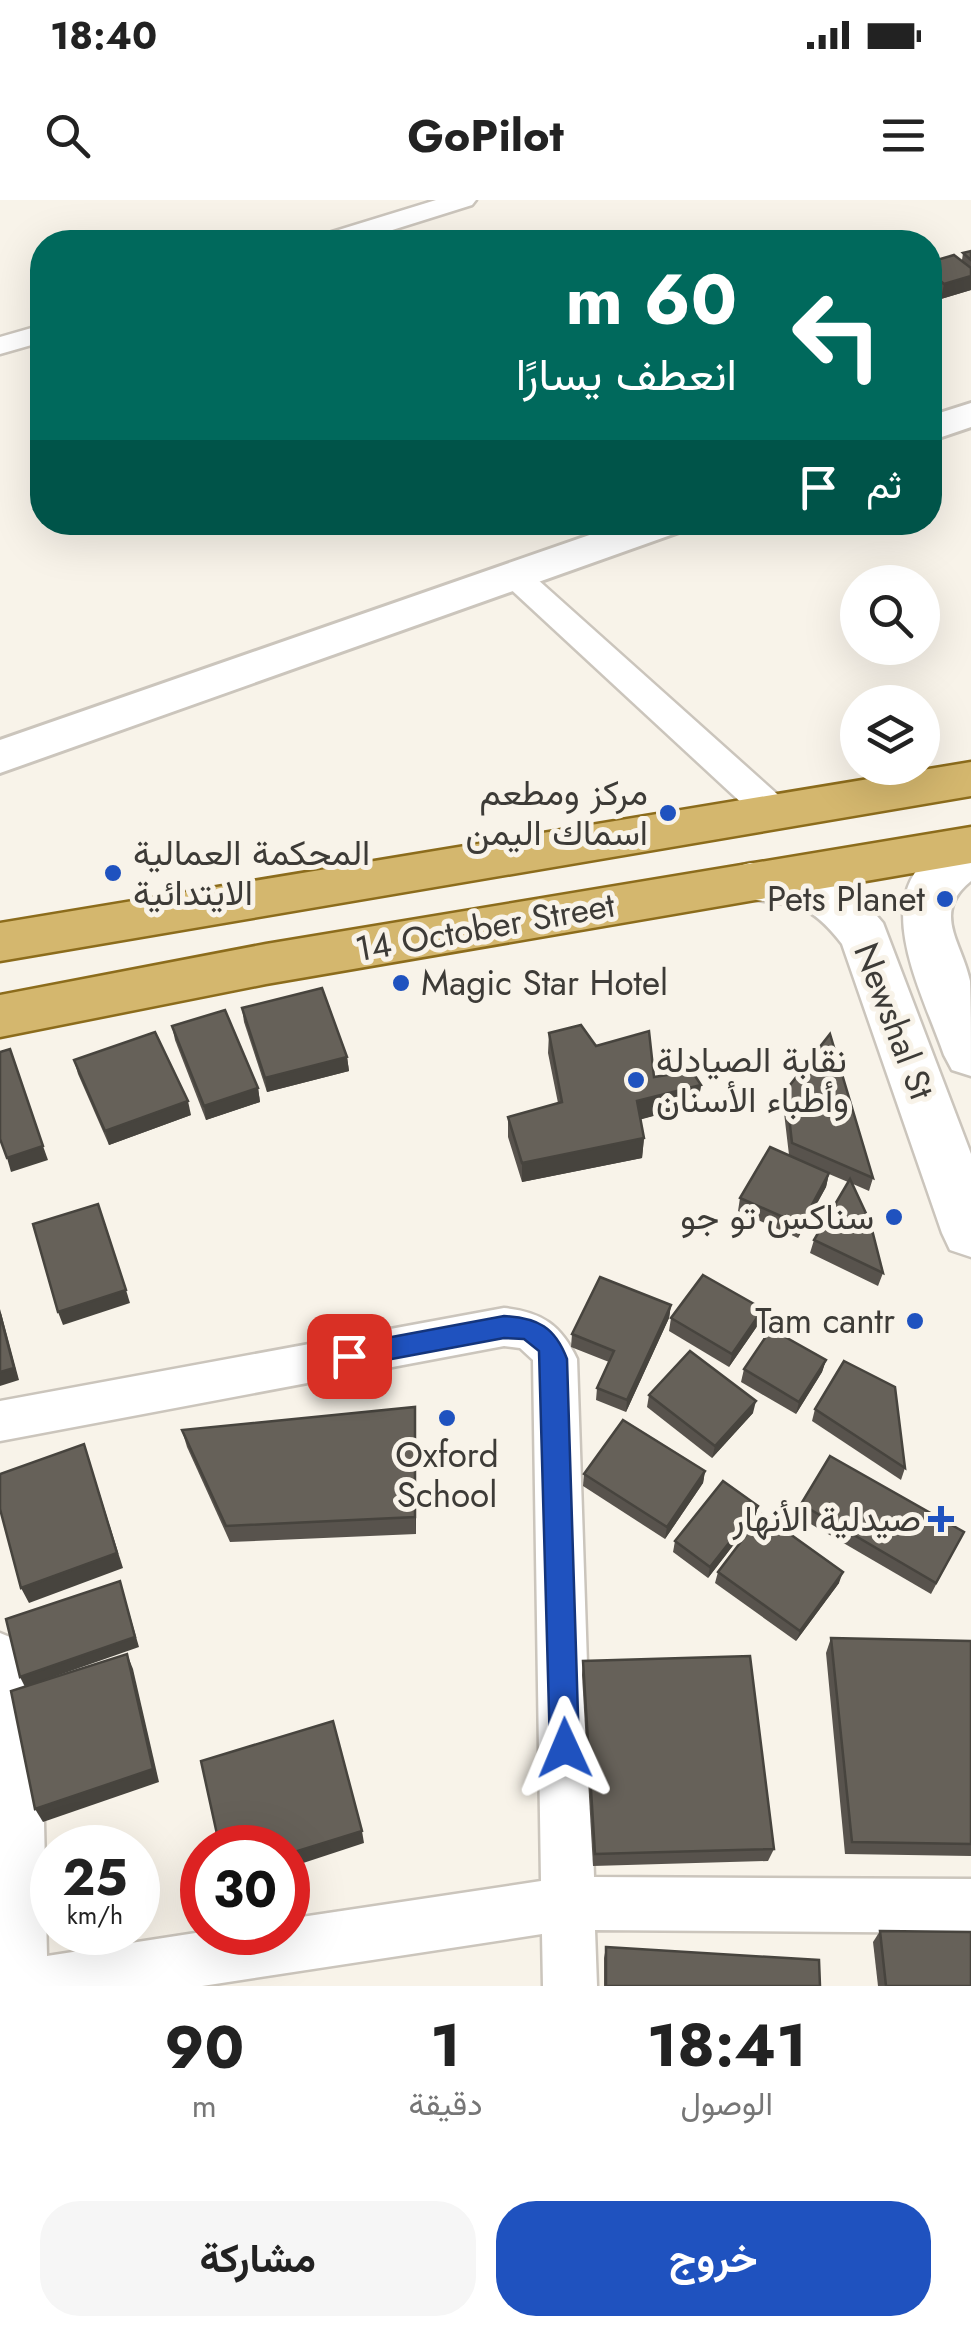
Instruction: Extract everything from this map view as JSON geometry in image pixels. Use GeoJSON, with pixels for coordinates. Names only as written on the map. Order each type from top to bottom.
{"type":"FeatureCollection","features":[{"type":"Feature","properties":{"kind":"main road","name":"14 October Street"},"geometry":{"type":"LineString","coordinates":[[0,942],[971,779]]}},
{"type":"Feature","properties":{"kind":"main road","name":"14 October Street"},"geometry":{"type":"LineString","coordinates":[[0,1016],[266,964],[971,844]]}},
{"type":"Feature","properties":{"kind":"main road"},"geometry":{"type":"LineString","coordinates":[[971,854],[933,884],[926,934],[971,1055]]}},
{"type":"Feature","properties":{"kind":"main road","name":"Newshal St"},"geometry":{"type":"LineString","coordinates":[[750,881],[824,892],[864,936],[971,1233]]}},
{"type":"Feature","properties":{"kind":"street"},"geometry":{"type":"LineString","coordinates":[[367,230],[463,200]]}},
{"type":"Feature","properties":{"kind":"street"},"geometry":{"type":"LineString","coordinates":[[0,346],[30,336]]}},
{"type":"Feature","properties":{"kind":"street"},"geometry":{"type":"LineString","coordinates":[[942,425],[971,414]]}},
{"type":"Feature","properties":{"kind":"street"},"geometry":{"type":"LineString","coordinates":[[0,757],[631,535]]}},
{"type":"Feature","properties":{"kind":"street"},"geometry":{"type":"LineString","coordinates":[[516,576],[773,811]]}},
{"type":"Feature","properties":{"kind":"street"},"geometry":{"type":"LineString","coordinates":[[0,1422],[504,1327],[540,1334],[555,1359],[570,1986]]}},
{"type":"Feature","properties":{"kind":"street"},"geometry":{"type":"LineString","coordinates":[[0,1656],[18,1822],[23,1986],[569,1903],[971,1906]]}},
{"type":"Feature","properties":{"kind":"building"},"geometry":{"type":"Polygon","coordinates":[[[954,255],[971,268],[971,276],[944,284],[942,258],[954,255]]]}},
{"type":"Feature","properties":{"kind":"building"},"geometry":{"type":"Polygon","coordinates":[[[322,988],[347,1057],[265,1078],[242,1008],[322,988]]]}},
{"type":"Feature","properties":{"kind":"building"},"geometry":{"type":"Polygon","coordinates":[[[225,1010],[258,1088],[204,1106],[172,1026],[225,1010]]]}},
{"type":"Feature","properties":{"kind":"building"},"geometry":{"type":"Polygon","coordinates":[[[581,1025],[596,1046],[649,1031],[654,1077],[692,1071],[701,1085],[637,1101],[644,1138],[522,1163],[508,1117],[562,1102],[549,1033],[581,1025]]]}},
{"type":"Feature","properties":{"kind":"building"},"geometry":{"type":"Polygon","coordinates":[[[155,1032],[188,1101],[105,1131],[74,1060],[155,1032]]]}},
{"type":"Feature","properties":{"kind":"building"},"geometry":{"type":"Polygon","coordinates":[[[830,1034],[873,1178],[792,1143],[786,1090],[830,1034]]]}},
{"type":"Feature","properties":{"kind":"building"},"geometry":{"type":"Polygon","coordinates":[[[10,1049],[43,1146],[7,1158],[0,1139],[0,1052],[10,1049]]]}},
{"type":"Feature","properties":{"kind":"building"},"geometry":{"type":"Polygon","coordinates":[[[770,1147],[829,1173],[801,1225],[740,1198],[770,1147]]]}},
{"type":"Feature","properties":{"kind":"building"},"geometry":{"type":"Polygon","coordinates":[[[850,1179],[870,1222],[883,1273],[814,1240],[850,1179]]]}},
{"type":"Feature","properties":{"kind":"building"},"geometry":{"type":"Polygon","coordinates":[[[98,1204],[126,1290],[58,1312],[33,1224],[98,1204]]]}},
{"type":"Feature","properties":{"kind":"building"},"geometry":{"type":"Polygon","coordinates":[[[703,1275],[763,1309],[732,1354],[671,1318],[703,1275]]]}},
{"type":"Feature","properties":{"kind":"building"},"geometry":{"type":"Polygon","coordinates":[[[600,1277],[671,1305],[627,1400],[597,1388],[614,1351],[572,1334],[600,1277]]]}},
{"type":"Feature","properties":{"kind":"building"},"geometry":{"type":"Polygon","coordinates":[[[0,1314],[14,1368],[0,1372],[0,1314]]]}},
{"type":"Feature","properties":{"kind":"building"},"geometry":{"type":"Polygon","coordinates":[[[771,1329],[826,1360],[799,1402],[744,1369],[771,1329]]]}},
{"type":"Feature","properties":{"kind":"building"},"geometry":{"type":"Polygon","coordinates":[[[690,1351],[756,1401],[715,1446],[649,1395],[690,1351]]]}},
{"type":"Feature","properties":{"kind":"building"},"geometry":{"type":"Polygon","coordinates":[[[844,1361],[895,1387],[905,1468],[815,1409],[844,1361]]]}},
{"type":"Feature","properties":{"kind":"building"},"geometry":{"type":"Polygon","coordinates":[[[415,1407],[415,1517],[226,1526],[182,1430],[415,1407]]]}},
{"type":"Feature","properties":{"kind":"building"},"geometry":{"type":"Polygon","coordinates":[[[623,1420],[705,1471],[667,1527],[584,1474],[623,1420]]]}},
{"type":"Feature","properties":{"kind":"building"},"geometry":{"type":"Polygon","coordinates":[[[84,1444],[117,1553],[21,1588],[0,1509],[0,1474],[84,1444]]]}},
{"type":"Feature","properties":{"kind":"building"},"geometry":{"type":"Polygon","coordinates":[[[830,1456],[964,1532],[936,1583],[801,1504],[830,1456]]]}},
{"type":"Feature","properties":{"kind":"building"},"geometry":{"type":"Polygon","coordinates":[[[723,1481],[758,1506],[710,1567],[675,1541],[723,1481]]]}},
{"type":"Feature","properties":{"kind":"building"},"geometry":{"type":"Polygon","coordinates":[[[762,1514],[843,1572],[800,1631],[718,1572],[762,1514]]]}},
{"type":"Feature","properties":{"kind":"building"},"geometry":{"type":"Polygon","coordinates":[[[120,1581],[135,1637],[20,1677],[6,1619],[120,1581]]]}},
{"type":"Feature","properties":{"kind":"building"},"geometry":{"type":"Polygon","coordinates":[[[831,1638],[971,1641],[971,1844],[852,1842],[831,1638]]]}},
{"type":"Feature","properties":{"kind":"building"},"geometry":{"type":"Polygon","coordinates":[[[127,1654],[153,1769],[35,1809],[11,1691],[127,1654]]]}},
{"type":"Feature","properties":{"kind":"building"},"geometry":{"type":"Polygon","coordinates":[[[750,1656],[774,1849],[595,1854],[583,1661],[750,1656]]]}},
{"type":"Feature","properties":{"kind":"building"},"geometry":{"type":"Polygon","coordinates":[[[333,1721],[362,1831],[310,1847],[310,1825],[215,1825],[201,1761],[333,1721]]]}},
{"type":"Feature","properties":{"kind":"building"},"geometry":{"type":"Polygon","coordinates":[[[880,1931],[971,1932],[971,1986],[886,1986],[880,1931]]]}},
{"type":"Feature","properties":{"kind":"building"},"geometry":{"type":"Polygon","coordinates":[[[606,1947],[819,1960],[820,1986],[606,1986],[606,1947]]]}},
{"type":"Feature","properties":{"kind":"place","name":"مركز ومطعم اسماك اليمن"},"geometry":{"type":"Point","coordinates":[668,813]}},
{"type":"Feature","properties":{"kind":"place","name":"المحكمة العمالية الايتدائية"},"geometry":{"type":"Point","coordinates":[113,873]}},
{"type":"Feature","properties":{"kind":"place","name":"Pets Planet"},"geometry":{"type":"Point","coordinates":[945,899]}},
{"type":"Feature","properties":{"kind":"place","name":"Magic Star Hotel"},"geometry":{"type":"Point","coordinates":[401,983]}},
{"type":"Feature","properties":{"kind":"place","name":"نقابة الصيادلة وأطباء الأسنان"},"geometry":{"type":"Point","coordinates":[636,1080]}},
{"type":"Feature","properties":{"kind":"place","name":"سناكس تو جو"},"geometry":{"type":"Point","coordinates":[894,1217]}},
{"type":"Feature","properties":{"kind":"place","name":"Tam cantr"},"geometry":{"type":"Point","coordinates":[915,1321]}},
{"type":"Feature","properties":{"kind":"place","name":"Oxford School"},"geometry":{"type":"Point","coordinates":[447,1418]}},
{"type":"Feature","properties":{"kind":"place","name":"صيدلية الأنهار"},"geometry":{"type":"Point","coordinates":[941,1519]}},
{"type":"Feature","properties":{"kind":"route"},"geometry":{"type":"LineString","coordinates":[[349,1356],[504,1327],[525,1328],[540,1334],[549,1344],[555,1359],[565,1748]]}}]}
